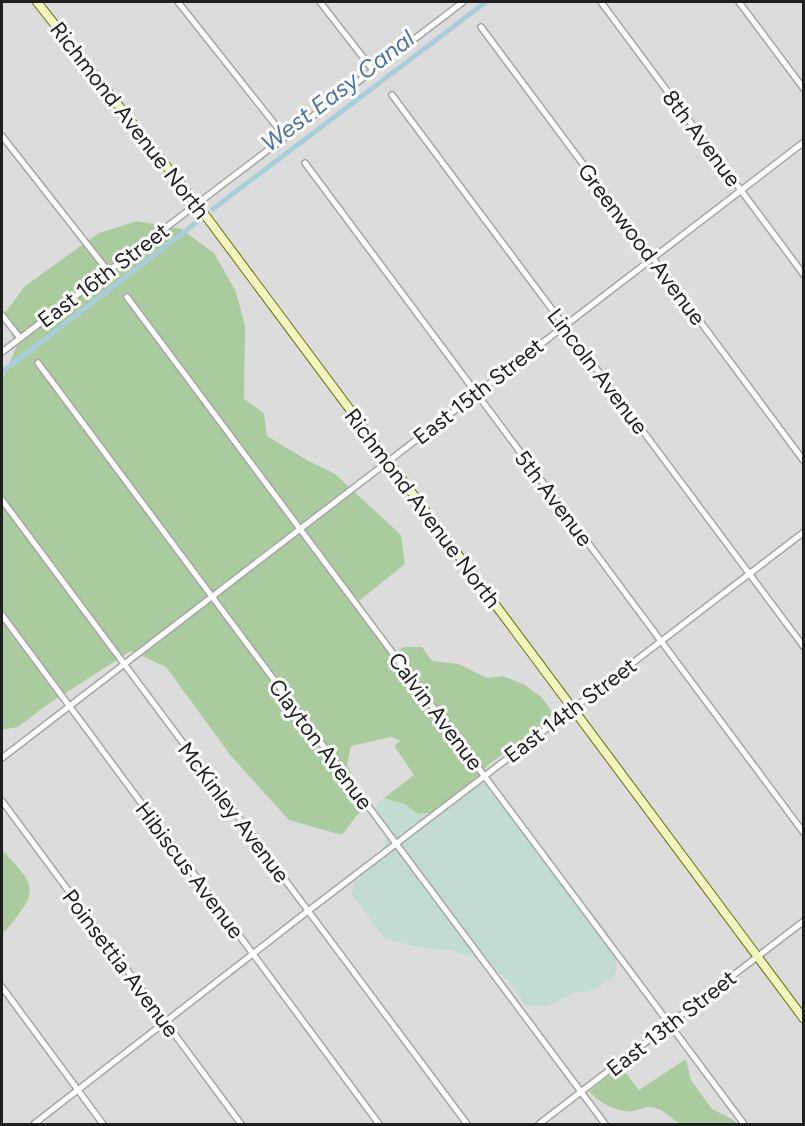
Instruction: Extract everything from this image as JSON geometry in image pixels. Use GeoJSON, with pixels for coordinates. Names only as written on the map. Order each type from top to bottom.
{"type":"FeatureCollection","features":[{"type":"Feature","properties":{"kind":"street","name":"Richmond Avenue North"},"geometry":{"type":"LineString","coordinates":[[37,2],[197,204],[804,1019]]}},
{"type":"Feature","properties":{"kind":"street"},"geometry":{"type":"LineString","coordinates":[[178,2],[285,137]]}},
{"type":"Feature","properties":{"kind":"street"},"geometry":{"type":"LineString","coordinates":[[320,2],[373,70]]}},
{"type":"Feature","properties":{"kind":"street","name":"East 16th Street"},"geometry":{"type":"LineString","coordinates":[[2,352],[462,2]]}},
{"type":"Feature","properties":{"kind":"street","name":"8th Avenue"},"geometry":{"type":"LineString","coordinates":[[600,2],[804,275]]}},
{"type":"Feature","properties":{"kind":"street"},"geometry":{"type":"LineString","coordinates":[[739,2],[804,88]]}},
{"type":"Feature","properties":{"kind":"street","name":"Greenwood Avenue"},"geometry":{"type":"LineString","coordinates":[[481,27],[804,461]]}},
{"type":"Feature","properties":{"kind":"street","name":"Lincoln Avenue"},"geometry":{"type":"LineString","coordinates":[[392,95],[804,647]]}},
{"type":"Feature","properties":{"kind":"street"},"geometry":{"type":"LineString","coordinates":[[2,136],[108,271]]}},
{"type":"Feature","properties":{"kind":"street","name":"East 15th Street"},"geometry":{"type":"LineString","coordinates":[[2,758],[804,141]]}},
{"type":"Feature","properties":{"kind":"street","name":"5th Avenue"},"geometry":{"type":"LineString","coordinates":[[305,163],[804,833]]}},
{"type":"Feature","properties":{"kind":"street","name":"Calvin Avenue"},"geometry":{"type":"LineString","coordinates":[[128,297],[744,1125]]}},
{"type":"Feature","properties":{"kind":"street"},"geometry":{"type":"LineString","coordinates":[[2,315],[20,338]]}},
{"type":"Feature","properties":{"kind":"street","name":"Clayton Avenue"},"geometry":{"type":"LineString","coordinates":[[38,363],[605,1125]]}},
{"type":"Feature","properties":{"kind":"street","name":"McKinley Avenue"},"geometry":{"type":"LineString","coordinates":[[2,500],[467,1125]]}},
{"type":"Feature","properties":{"kind":"street","name":"East 14th Street"},"geometry":{"type":"LineString","coordinates":[[34,1125],[396,843],[804,532]]}},
{"type":"Feature","properties":{"kind":"street","name":"Hibiscus Avenue"},"geometry":{"type":"LineString","coordinates":[[2,615],[380,1125]]}},
{"type":"Feature","properties":{"kind":"street","name":"Poinsettia Avenue"},"geometry":{"type":"LineString","coordinates":[[2,801],[241,1125]]}},
{"type":"Feature","properties":{"kind":"street","name":"East 13th Street"},"geometry":{"type":"LineString","coordinates":[[539,1125],[804,921]]}},
{"type":"Feature","properties":{"kind":"street"},"geometry":{"type":"LineString","coordinates":[[2,987],[103,1125]]}},
{"type":"Feature","properties":{"kind":"shaded area"},"geometry":{"type":"Polygon","coordinates":[[[2,2],[33,2],[201,213],[803,1024],[803,1124],[738,1124],[712,1109],[691,1080],[686,1059],[639,1090],[596,1098],[635,1111],[652,1107],[660,1109],[681,1124],[2,1124],[2,935],[10,922],[23,910],[28,900],[22,870],[2,850],[2,730],[18,727],[47,705],[131,651],[166,667],[220,740],[367,802],[347,765],[351,746],[391,737],[400,741],[394,747],[414,775],[378,809],[387,828],[385,846],[369,859],[385,939],[417,947],[456,952],[488,962],[508,982],[563,997],[576,992],[586,992],[483,775],[489,764],[497,758],[503,676],[487,678],[459,664],[432,661],[404,647],[396,652],[359,601],[405,564],[401,535],[372,509],[309,460],[267,436],[264,413],[244,400],[244,372],[170,227],[137,221],[47,271],[25,286],[16,348],[2,379],[2,2]]]}},
{"type":"Feature","properties":{"kind":"shaded area"},"geometry":{"type":"Polygon","coordinates":[[[40,2],[803,2],[803,1015],[40,2]]]}},
{"type":"Feature","properties":{"kind":"green space"},"geometry":{"type":"Polygon","coordinates":[[[137,221],[181,229],[214,253],[236,292],[245,326],[244,399],[264,413],[267,436],[335,474],[401,535],[405,564],[359,601],[396,652],[404,647],[422,647],[432,661],[459,664],[487,678],[503,676],[525,685],[542,698],[553,713],[531,734],[489,764],[472,786],[443,812],[417,814],[406,805],[384,798],[414,775],[394,746],[400,741],[391,737],[351,746],[347,765],[367,802],[342,835],[289,820],[231,756],[166,667],[131,651],[47,705],[18,727],[2,730],[2,379],[16,348],[5,313],[25,286],[99,233],[137,221]]]}},
{"type":"Feature","properties":{"kind":"green space"},"geometry":{"type":"Polygon","coordinates":[[[489,764],[483,775],[609,934],[617,966],[615,975],[598,988],[576,992],[549,1005],[531,1007],[524,1003],[508,982],[488,962],[456,952],[417,947],[385,939],[352,895],[355,874],[385,846],[387,828],[375,805],[384,798],[406,805],[417,814],[443,812],[472,786],[489,764]]]}},
{"type":"Feature","properties":{"kind":"green space"},"geometry":{"type":"Polygon","coordinates":[[[2,850],[24,874],[30,892],[22,910],[2,935],[2,850]]]}},
{"type":"Feature","properties":{"kind":"green space"},"geometry":{"type":"Polygon","coordinates":[[[686,1059],[691,1080],[712,1109],[738,1124],[682,1124],[663,1111],[652,1107],[633,1111],[615,1108],[603,1103],[589,1091],[621,1067],[639,1090],[686,1059]]]}},
{"type":"Feature","properties":{"kind":"waterway","name":"West Easy Canal"},"geometry":{"type":"LineString","coordinates":[[213,209],[486,2]]}},
{"type":"Feature","properties":{"kind":"waterway","name":"West Easy Canal"},"geometry":{"type":"LineString","coordinates":[[2,372],[197,222]]}}]}
